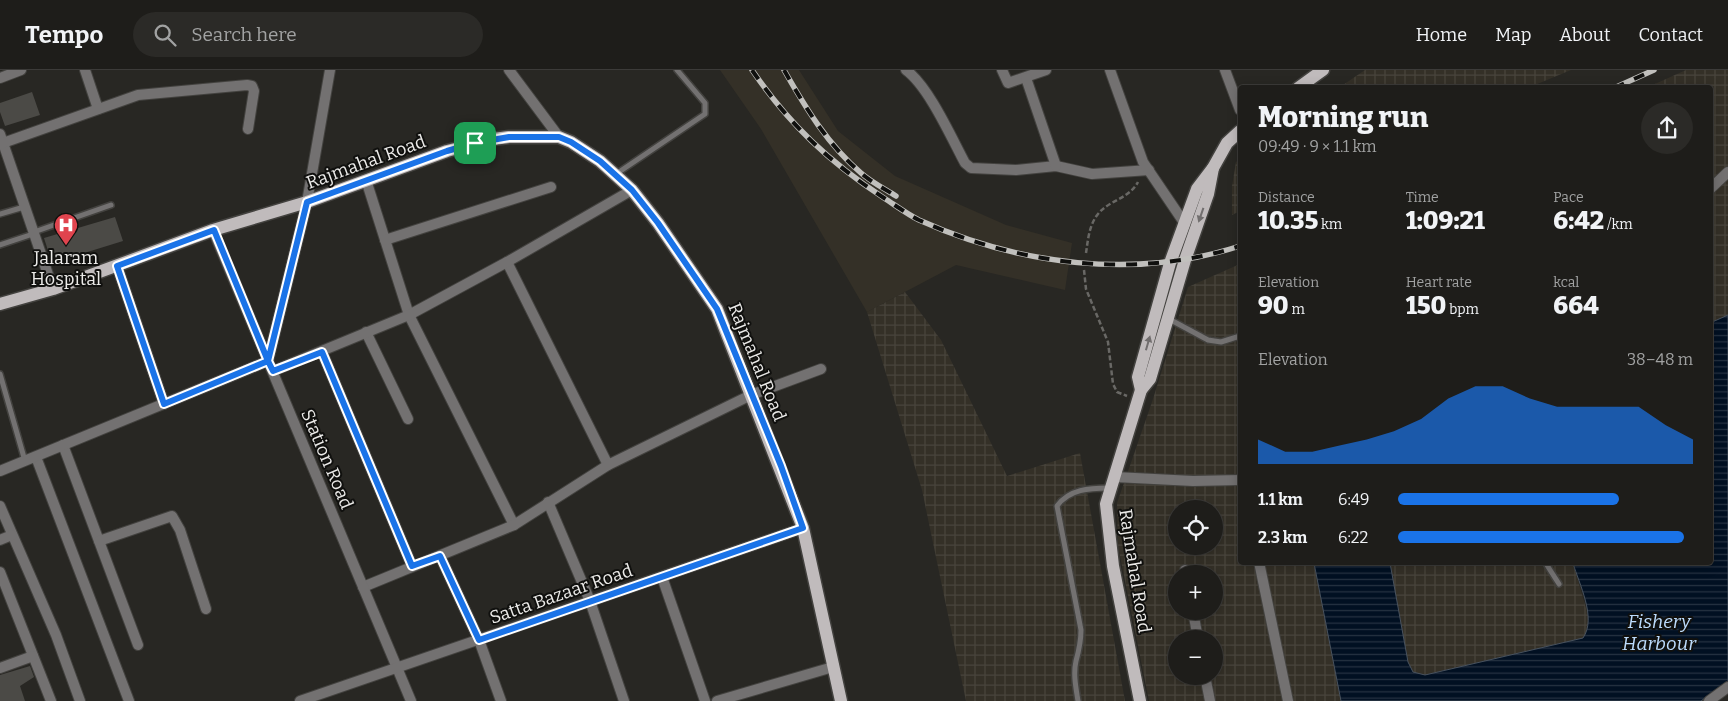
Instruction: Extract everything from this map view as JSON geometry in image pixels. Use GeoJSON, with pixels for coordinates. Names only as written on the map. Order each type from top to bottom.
{"type":"FeatureCollection","features":[{"type":"Feature","properties":{"kind":"main road"},"geometry":{"type":"LineString","coordinates":[[1302,85],[1323,70]]}},
{"type":"Feature","properties":{"kind":"main road","name":"Rajmahal Road"},"geometry":{"type":"LineString","coordinates":[[1139,395],[1138,377],[1170,263],[1197,189],[1213,168],[1227,143],[1238,133]]}},
{"type":"Feature","properties":{"kind":"main road","name":"Rajmahal Road"},"geometry":{"type":"LineString","coordinates":[[0,304],[53,289],[214,230],[307,202],[447,151],[493,139],[533,136],[559,137],[587,152],[616,174],[632,190],[658,223],[717,309],[803,528],[840,701]]}},
{"type":"Feature","properties":{"kind":"main road","name":"Rajmahal Road"},"geometry":{"type":"LineString","coordinates":[[1140,701],[1108,532],[1106,504],[1139,395],[1150,379],[1208,194],[1213,168]]}},
{"type":"Feature","properties":{"kind":"street"},"geometry":{"type":"LineString","coordinates":[[0,78],[21,70]]}},
{"type":"Feature","properties":{"kind":"street"},"geometry":{"type":"LineString","coordinates":[[86,70],[98,109]]}},
{"type":"Feature","properties":{"kind":"street"},"geometry":{"type":"LineString","coordinates":[[270,366],[307,202],[330,70]]}},
{"type":"Feature","properties":{"kind":"street"},"geometry":{"type":"LineString","coordinates":[[509,70],[559,137]]}},
{"type":"Feature","properties":{"kind":"street"},"geometry":{"type":"LineString","coordinates":[[906,70],[914,77],[943,122],[965,163],[971,168],[1016,170],[1056,166],[1092,174],[1145,170]]}},
{"type":"Feature","properties":{"kind":"street"},"geometry":{"type":"LineString","coordinates":[[1002,70],[1008,83],[1046,70]]}},
{"type":"Feature","properties":{"kind":"street"},"geometry":{"type":"LineString","coordinates":[[1110,70],[1144,162],[1145,170],[1185,224]]}},
{"type":"Feature","properties":{"kind":"street"},"geometry":{"type":"LineString","coordinates":[[1225,70],[1238,105]]}},
{"type":"Feature","properties":{"kind":"street"},"geometry":{"type":"LineString","coordinates":[[1026,78],[1056,166]]}},
{"type":"Feature","properties":{"kind":"street"},"geometry":{"type":"LineString","coordinates":[[53,289],[1,140],[148,93],[247,85],[252,86],[254,91],[248,129]]}},
{"type":"Feature","properties":{"kind":"street"},"geometry":{"type":"LineString","coordinates":[[1713,186],[1728,172]]}},
{"type":"Feature","properties":{"kind":"street"},"geometry":{"type":"LineString","coordinates":[[366,180],[409,315],[514,525]]}},
{"type":"Feature","properties":{"kind":"street"},"geometry":{"type":"LineString","coordinates":[[385,240],[551,187]]}},
{"type":"Feature","properties":{"kind":"street"},"geometry":{"type":"LineString","coordinates":[[0,471],[164,404],[270,366],[322,352],[409,315],[507,262],[632,190]]}},
{"type":"Feature","properties":{"kind":"street","name":"Station Road"},"geometry":{"type":"LineString","coordinates":[[214,230],[411,701]]}},
{"type":"Feature","properties":{"kind":"street"},"geometry":{"type":"LineString","coordinates":[[507,262],[608,464]]}},
{"type":"Feature","properties":{"kind":"street"},"geometry":{"type":"LineString","coordinates":[[117,266],[164,404]]}},
{"type":"Feature","properties":{"kind":"street"},"geometry":{"type":"LineString","coordinates":[[366,332],[408,419]]}},
{"type":"Feature","properties":{"kind":"street"},"geometry":{"type":"LineString","coordinates":[[322,352],[412,566]]}},
{"type":"Feature","properties":{"kind":"street"},"geometry":{"type":"LineString","coordinates":[[363,586],[514,525],[608,464],[751,395],[821,369]]}},
{"type":"Feature","properties":{"kind":"street"},"geometry":{"type":"LineString","coordinates":[[63,445],[138,644]]}},
{"type":"Feature","properties":{"kind":"street"},"geometry":{"type":"LineString","coordinates":[[36,457],[129,701]]}},
{"type":"Feature","properties":{"kind":"street"},"geometry":{"type":"LineString","coordinates":[[1112,483],[1238,480]]}},
{"type":"Feature","properties":{"kind":"street"},"geometry":{"type":"LineString","coordinates":[[548,502],[590,602],[624,701]]}},
{"type":"Feature","properties":{"kind":"street"},"geometry":{"type":"LineString","coordinates":[[0,506],[56,635],[80,701]]}},
{"type":"Feature","properties":{"kind":"street"},"geometry":{"type":"LineString","coordinates":[[99,540],[172,516],[180,530],[206,609]]}},
{"type":"Feature","properties":{"kind":"street","name":"Satta Bazaar Road"},"geometry":{"type":"LineString","coordinates":[[300,701],[803,528]]}},
{"type":"Feature","properties":{"kind":"street"},"geometry":{"type":"LineString","coordinates":[[0,540],[12,535]]}},
{"type":"Feature","properties":{"kind":"street"},"geometry":{"type":"LineString","coordinates":[[440,556],[479,640],[501,701]]}},
{"type":"Feature","properties":{"kind":"street"},"geometry":{"type":"LineString","coordinates":[[1260,565],[1288,701]]}},
{"type":"Feature","properties":{"kind":"street"},"geometry":{"type":"LineString","coordinates":[[0,572],[51,701]]}},
{"type":"Feature","properties":{"kind":"street"},"geometry":{"type":"LineString","coordinates":[[662,577],[705,701]]}},
{"type":"Feature","properties":{"kind":"street"},"geometry":{"type":"LineString","coordinates":[[0,668],[33,656]]}},
{"type":"Feature","properties":{"kind":"street"},"geometry":{"type":"LineString","coordinates":[[717,701],[833,667]]}},
{"type":"Feature","properties":{"kind":"street"},"geometry":{"type":"LineString","coordinates":[[1207,685],[1210,701]]}},
{"type":"Feature","properties":{"kind":"street"},"geometry":{"type":"LineString","coordinates":[[1709,701],[1728,687]]}},
{"type":"Feature","properties":{"kind":"lane"},"geometry":{"type":"LineString","coordinates":[[616,174],[705,114],[705,102],[677,70]]}},
{"type":"Feature","properties":{"kind":"lane"},"geometry":{"type":"LineString","coordinates":[[0,245],[111,206]]}},
{"type":"Feature","properties":{"kind":"lane"},"geometry":{"type":"LineString","coordinates":[[0,214],[24,207]]}},
{"type":"Feature","properties":{"kind":"lane"},"geometry":{"type":"LineString","coordinates":[[1168,318],[1208,340],[1221,342],[1238,337]]}},
{"type":"Feature","properties":{"kind":"lane"},"geometry":{"type":"LineString","coordinates":[[0,374],[25,462]]}},
{"type":"Feature","properties":{"kind":"lane"},"geometry":{"type":"LineString","coordinates":[[1078,701],[1076,667],[1082,642],[1081,630],[1057,506],[1068,495],[1083,489],[1112,483]]}},
{"type":"Feature","properties":{"kind":"lane"},"geometry":{"type":"LineString","coordinates":[[1548,565],[1559,584]]}},
{"type":"Feature","properties":{"kind":"path"},"geometry":{"type":"LineString","coordinates":[[1086,253],[1090,229],[1098,214],[1134,189],[1145,170]]}},
{"type":"Feature","properties":{"kind":"path"},"geometry":{"type":"LineString","coordinates":[[1084,270],[1086,289],[1108,342],[1113,384],[1118,392],[1139,395]]}},
{"type":"Feature","properties":{"kind":"shaded area"},"geometry":{"type":"Polygon","coordinates":[[[720,70],[799,70],[838,131],[895,176],[1006,225],[1072,243],[1065,290],[956,265],[867,312],[761,129],[720,70]]]}},
{"type":"Feature","properties":{"kind":"shaded area"},"geometry":{"type":"Polygon","coordinates":[[[1365,70],[1571,70],[1535,85],[1343,85],[1365,70]]]}},
{"type":"Feature","properties":{"kind":"shaded area"},"geometry":{"type":"Polygon","coordinates":[[[1686,70],[1728,70],[1728,315],[1713,322],[1713,85],[1653,85],[1686,70]]]}},
{"type":"Feature","properties":{"kind":"shaded area"},"geometry":{"type":"Polygon","coordinates":[[[1238,160],[1238,212],[1232,215],[1232,186],[1236,162],[1238,160]]]}},
{"type":"Feature","properties":{"kind":"shaded area"},"geometry":{"type":"Polygon","coordinates":[[[1238,265],[1238,565],[1314,565],[1341,701],[1149,701],[1118,546],[1117,503],[1152,402],[1188,287],[1238,265]]]}},
{"type":"Feature","properties":{"kind":"shaded area"},"geometry":{"type":"Polygon","coordinates":[[[905,292],[941,340],[1007,476],[1080,453],[1125,701],[966,701],[922,490],[867,312],[905,292]]]}},
{"type":"Feature","properties":{"kind":"shaded area"},"geometry":{"type":"Polygon","coordinates":[[[1390,565],[1574,565],[1589,619],[1589,629],[1583,638],[1425,675],[1413,672],[1408,662],[1390,565]]]}},
{"type":"Feature","properties":{"kind":"water","name":"Fishery Harbour"},"geometry":{"type":"Polygon","coordinates":[[[1728,315],[1728,681],[1701,701],[1341,701],[1314,565],[1390,565],[1408,662],[1413,672],[1425,675],[1583,638],[1587,630],[1588,611],[1574,565],[1713,565],[1713,322],[1728,315]]]}},
{"type":"Feature","properties":{"kind":"building"},"geometry":{"type":"Polygon","coordinates":[[[32,92],[40,115],[5,126],[0,112],[0,103],[32,92]]]}},
{"type":"Feature","properties":{"kind":"building"},"geometry":{"type":"Polygon","coordinates":[[[115,217],[123,241],[52,263],[44,238],[115,217]]]}},
{"type":"Feature","properties":{"kind":"building"},"geometry":{"type":"Polygon","coordinates":[[[30,666],[34,677],[20,686],[25,701],[0,701],[0,675],[30,666]]]}},
{"type":"Feature","properties":{"kind":"railway"},"geometry":{"type":"LineString","coordinates":[[752,70],[766,90],[796,125],[811,141],[845,170],[910,215],[957,235],[997,248],[1037,257],[1078,263],[1119,265],[1160,263],[1238,246]]}},
{"type":"Feature","properties":{"kind":"railway"},"geometry":{"type":"LineString","coordinates":[[784,70],[809,111],[838,150],[865,176],[896,196]]}},
{"type":"Feature","properties":{"kind":"railway"},"geometry":{"type":"LineString","coordinates":[[1621,85],[1654,70]]}},
{"type":"Feature","properties":{"kind":"place","name":"Jalaram Hospital"},"geometry":{"type":"Point","coordinates":[66,246]}},
{"type":"Feature","properties":{"kind":"route"},"geometry":{"type":"LineString","coordinates":[[475,143],[447,151],[307,202],[268,361],[164,404],[117,266],[214,230],[268,361],[273,371],[322,352],[412,566],[440,556],[479,640],[803,528],[781,466],[717,309],[701,283],[632,190],[600,161],[571,142],[559,137],[509,137],[475,143]]}}]}
